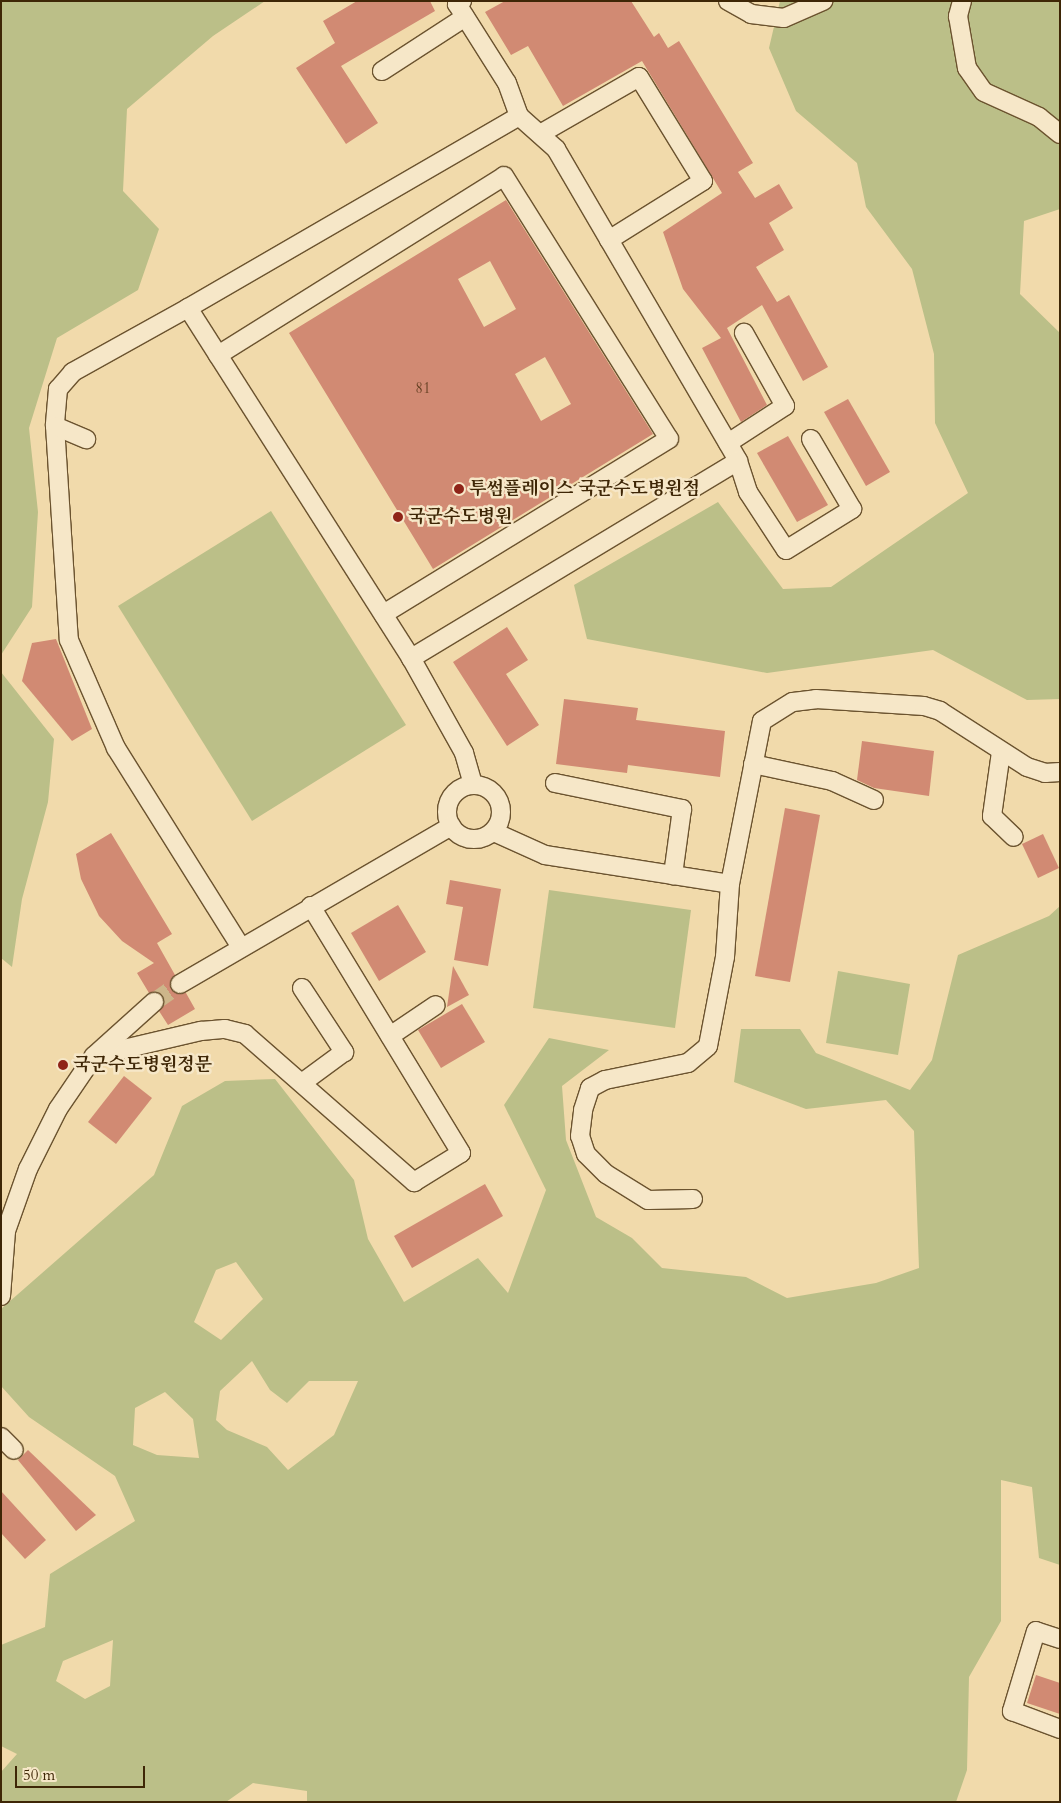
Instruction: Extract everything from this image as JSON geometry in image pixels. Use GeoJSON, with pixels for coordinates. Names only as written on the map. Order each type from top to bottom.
{"type":"FeatureCollection","features":[{"type":"Feature","properties":{"kind":"street"},"geometry":{"type":"LineString","coordinates":[[728,1],[751,14],[784,18],[822,1]]}},
{"type":"Feature","properties":{"kind":"street"},"geometry":{"type":"LineString","coordinates":[[962,1],[963,48],[967,68],[978,84],[984,92],[1039,117],[1060,134]]}},
{"type":"Feature","properties":{"kind":"street"},"geometry":{"type":"LineString","coordinates":[[382,70],[459,6],[507,83],[519,116],[556,148],[738,461],[748,492],[786,550],[852,509],[810,439]]}},
{"type":"Feature","properties":{"kind":"street"},"geometry":{"type":"LineString","coordinates":[[540,134],[639,77],[703,181],[609,240]]}},
{"type":"Feature","properties":{"kind":"street"},"geometry":{"type":"LineString","coordinates":[[242,947],[116,748],[69,640],[55,426],[58,389],[73,372],[188,308],[519,116]]}},
{"type":"Feature","properties":{"kind":"street"},"geometry":{"type":"LineString","coordinates":[[218,354],[504,176],[669,439],[384,614]]}},
{"type":"Feature","properties":{"kind":"street"},"geometry":{"type":"LineString","coordinates":[[188,308],[411,658],[464,753],[473,785]]}},
{"type":"Feature","properties":{"kind":"street"},"geometry":{"type":"LineString","coordinates":[[728,444],[784,406],[744,333]]}},
{"type":"Feature","properties":{"kind":"street"},"geometry":{"type":"LineString","coordinates":[[55,426],[86,439]]}},
{"type":"Feature","properties":{"kind":"street"},"geometry":{"type":"LineString","coordinates":[[411,658],[738,461]]}},
{"type":"Feature","properties":{"kind":"street"},"geometry":{"type":"LineString","coordinates":[[693,1199],[648,1200],[606,1174],[586,1154],[580,1136],[583,1110],[590,1088],[604,1080],[688,1063],[708,1046],[725,957],[730,884],[762,721],[793,702],[816,699],[924,706],[940,711],[1001,752],[1044,773],[1060,772]]}},
{"type":"Feature","properties":{"kind":"street"},"geometry":{"type":"LineString","coordinates":[[1001,752],[992,816],[1014,837]]}},
{"type":"Feature","properties":{"kind":"street"},"geometry":{"type":"LineString","coordinates":[[753,764],[832,781],[874,800]]}},
{"type":"Feature","properties":{"kind":"street"},"geometry":{"type":"LineString","coordinates":[[555,783],[682,809],[673,875]]}},
{"type":"Feature","properties":{"kind":"street"},"geometry":{"type":"LineString","coordinates":[[473,785],[491,790],[500,803],[502,813],[494,832],[474,840],[461,836],[451,826],[450,800],[473,785]]}},
{"type":"Feature","properties":{"kind":"street"},"geometry":{"type":"LineString","coordinates":[[180,984],[451,826]]}},
{"type":"Feature","properties":{"kind":"street"},"geometry":{"type":"LineString","coordinates":[[494,832],[545,855],[730,884]]}},
{"type":"Feature","properties":{"kind":"street"},"geometry":{"type":"LineString","coordinates":[[94,1056],[225,1029],[252,1039],[414,1182],[461,1153],[311,906]]}},
{"type":"Feature","properties":{"kind":"street"},"geometry":{"type":"LineString","coordinates":[[302,988],[344,1052],[302,1083]]}},
{"type":"Feature","properties":{"kind":"street"},"geometry":{"type":"LineString","coordinates":[[1,1296],[6,1232],[28,1169],[58,1109],[94,1056],[154,1002]]}},
{"type":"Feature","properties":{"kind":"street"},"geometry":{"type":"LineString","coordinates":[[390,1036],[436,1006]]}},
{"type":"Feature","properties":{"kind":"street"},"geometry":{"type":"LineString","coordinates":[[1,1437],[14,1450]]}},
{"type":"Feature","properties":{"kind":"street"},"geometry":{"type":"LineString","coordinates":[[1060,1640],[1036,1631],[1012,1711],[1060,1729]]}},
{"type":"Feature","properties":{"kind":"green space"},"geometry":{"type":"Polygon","coordinates":[[[1,1],[265,1],[213,36],[127,109],[123,191],[159,229],[138,290],[57,338],[29,428],[38,512],[32,607],[1,655],[1,1]]]}},
{"type":"Feature","properties":{"kind":"green space"},"geometry":{"type":"Polygon","coordinates":[[[780,1],[1060,1],[1060,209],[1024,221],[1020,294],[1060,333],[1060,699],[1027,700],[933,650],[767,673],[587,639],[574,585],[718,502],[783,589],[831,587],[968,493],[935,423],[934,354],[912,269],[866,207],[857,163],[796,111],[769,48],[780,1]]]}},
{"type":"Feature","properties":{"kind":"green space"},"geometry":{"type":"Polygon","coordinates":[[[271,511],[406,725],[252,821],[118,606],[271,511]]]}},
{"type":"Feature","properties":{"kind":"green space"},"geometry":{"type":"Polygon","coordinates":[[[1,672],[54,739],[48,802],[22,899],[12,967],[1,958],[1,672]]]}},
{"type":"Feature","properties":{"kind":"green space"},"geometry":{"type":"Polygon","coordinates":[[[549,890],[691,910],[675,1028],[533,1008],[549,890]]]}},
{"type":"Feature","properties":{"kind":"green space"},"geometry":{"type":"Polygon","coordinates":[[[1060,906],[1060,1565],[1039,1558],[1032,1487],[1001,1480],[1001,1621],[969,1677],[967,1770],[956,1802],[307,1802],[307,1791],[253,1783],[226,1802],[1,1802],[1,1772],[17,1754],[1,1746],[1,1645],[45,1627],[50,1574],[135,1521],[115,1476],[29,1417],[1,1386],[1,1309],[154,1175],[182,1106],[225,1081],[275,1079],[354,1180],[368,1239],[404,1302],[478,1258],[508,1293],[546,1190],[504,1105],[549,1038],[609,1050],[562,1086],[566,1140],[596,1217],[632,1238],[662,1268],[746,1277],[787,1298],[876,1283],[919,1268],[914,1131],[886,1100],[806,1109],[734,1082],[741,1029],[800,1029],[816,1053],[910,1090],[932,1060],[958,955],[1049,916],[1060,906]],[[236,1262],[216,1270],[194,1322],[221,1340],[263,1299],[236,1262]],[[252,1361],[220,1391],[216,1420],[227,1430],[267,1447],[288,1470],[334,1435],[358,1381],[309,1381],[287,1403],[270,1390],[252,1361]],[[165,1392],[135,1408],[133,1445],[157,1455],[199,1458],[193,1419],[165,1392]],[[113,1640],[63,1661],[56,1681],[85,1699],[110,1686],[113,1640]]]}},
{"type":"Feature","properties":{"kind":"green space"},"geometry":{"type":"Polygon","coordinates":[[[838,971],[910,984],[898,1055],[826,1043],[838,971]]]}},
{"type":"Feature","properties":{"kind":"building"},"geometry":{"type":"Polygon","coordinates":[[[357,1],[430,1],[435,11],[341,66],[378,123],[346,144],[296,68],[335,43],[323,21],[357,1]]]}},
{"type":"Feature","properties":{"kind":"building"},"geometry":{"type":"Polygon","coordinates":[[[505,1],[631,1],[654,37],[659,33],[668,48],[679,41],[753,163],[738,172],[755,198],[779,184],[793,208],[769,223],[784,250],[756,267],[777,302],[789,295],[828,367],[803,381],[762,305],[727,328],[767,405],[741,422],[702,348],[721,338],[683,289],[663,232],[722,193],[642,61],[563,106],[528,46],[511,55],[485,12],[505,1]]]}},
{"type":"Feature","properties":{"kind":"building"},"geometry":{"type":"Polygon","coordinates":[[[506,200],[653,434],[433,569],[289,333],[506,200]],[[490,261],[458,279],[484,327],[516,309],[490,261]],[[545,357],[515,374],[541,421],[571,404],[545,357]]]}},
{"type":"Feature","properties":{"kind":"building"},"geometry":{"type":"Polygon","coordinates":[[[848,399],[890,472],[866,486],[824,412],[848,399]]]}},
{"type":"Feature","properties":{"kind":"building"},"geometry":{"type":"Polygon","coordinates":[[[788,436],[828,505],[797,522],[757,453],[788,436]]]}},
{"type":"Feature","properties":{"kind":"building"},"geometry":{"type":"Polygon","coordinates":[[[507,627],[528,660],[506,674],[539,725],[507,746],[453,662],[507,627]]]}},
{"type":"Feature","properties":{"kind":"building"},"geometry":{"type":"Polygon","coordinates":[[[56,639],[92,729],[72,741],[22,681],[32,643],[56,639]]]}},
{"type":"Feature","properties":{"kind":"building"},"geometry":{"type":"Polygon","coordinates":[[[564,699],[638,708],[636,720],[725,731],[720,777],[628,765],[627,773],[556,764],[564,699]]]}},
{"type":"Feature","properties":{"kind":"building"},"geometry":{"type":"Polygon","coordinates":[[[862,741],[934,751],[929,796],[874,788],[857,780],[862,741]]]}},
{"type":"Feature","properties":{"kind":"building"},"geometry":{"type":"Polygon","coordinates":[[[785,808],[820,815],[790,982],[755,976],[785,808]]]}},
{"type":"Feature","properties":{"kind":"building"},"geometry":{"type":"Polygon","coordinates":[[[111,833],[172,934],[157,943],[175,975],[171,989],[186,993],[195,1009],[168,1025],[159,1011],[164,1005],[162,995],[149,993],[137,973],[154,963],[122,941],[99,916],[81,879],[76,854],[111,833]]]}},
{"type":"Feature","properties":{"kind":"building"},"geometry":{"type":"Polygon","coordinates":[[[1043,834],[1059,868],[1038,878],[1022,844],[1043,834]]]}},
{"type":"Feature","properties":{"kind":"building"},"geometry":{"type":"Polygon","coordinates":[[[450,880],[501,889],[488,966],[454,960],[463,907],[446,904],[450,880]]]}},
{"type":"Feature","properties":{"kind":"building"},"geometry":{"type":"Polygon","coordinates":[[[398,905],[426,952],[379,981],[351,933],[398,905]]]}},
{"type":"Feature","properties":{"kind":"building"},"geometry":{"type":"Polygon","coordinates":[[[453,966],[469,995],[447,1007],[453,966]]]}},
{"type":"Feature","properties":{"kind":"building"},"geometry":{"type":"Polygon","coordinates":[[[462,1004],[485,1042],[441,1068],[418,1030],[462,1004]]]}},
{"type":"Feature","properties":{"kind":"building"},"geometry":{"type":"Polygon","coordinates":[[[124,1076],[152,1098],[116,1144],[88,1122],[124,1076]]]}},
{"type":"Feature","properties":{"kind":"building"},"geometry":{"type":"Polygon","coordinates":[[[485,1184],[503,1216],[412,1268],[394,1236],[485,1184]]]}},
{"type":"Feature","properties":{"kind":"building"},"geometry":{"type":"Polygon","coordinates":[[[28,1450],[96,1515],[76,1531],[18,1460],[28,1450]]]}},
{"type":"Feature","properties":{"kind":"building"},"geometry":{"type":"Polygon","coordinates":[[[1,1491],[46,1540],[25,1559],[1,1533],[1,1491]]]}},
{"type":"Feature","properties":{"kind":"building"},"geometry":{"type":"Polygon","coordinates":[[[1036,1675],[1060,1683],[1060,1714],[1027,1703],[1036,1675]]]}},
{"type":"Feature","properties":{"kind":"tunnel"},"geometry":{"type":"LineString","coordinates":[[154,1002],[180,984]]}},
{"type":"Feature","properties":{"kind":"place","name":"투썸플레이스 국군수도병원점"},"geometry":{"type":"Point","coordinates":[459,489]}},
{"type":"Feature","properties":{"kind":"place","name":"국군수도병원"},"geometry":{"type":"Point","coordinates":[398,517]}},
{"type":"Feature","properties":{"kind":"place","name":"국군수도병원정문"},"geometry":{"type":"Point","coordinates":[63,1065]}}]}
